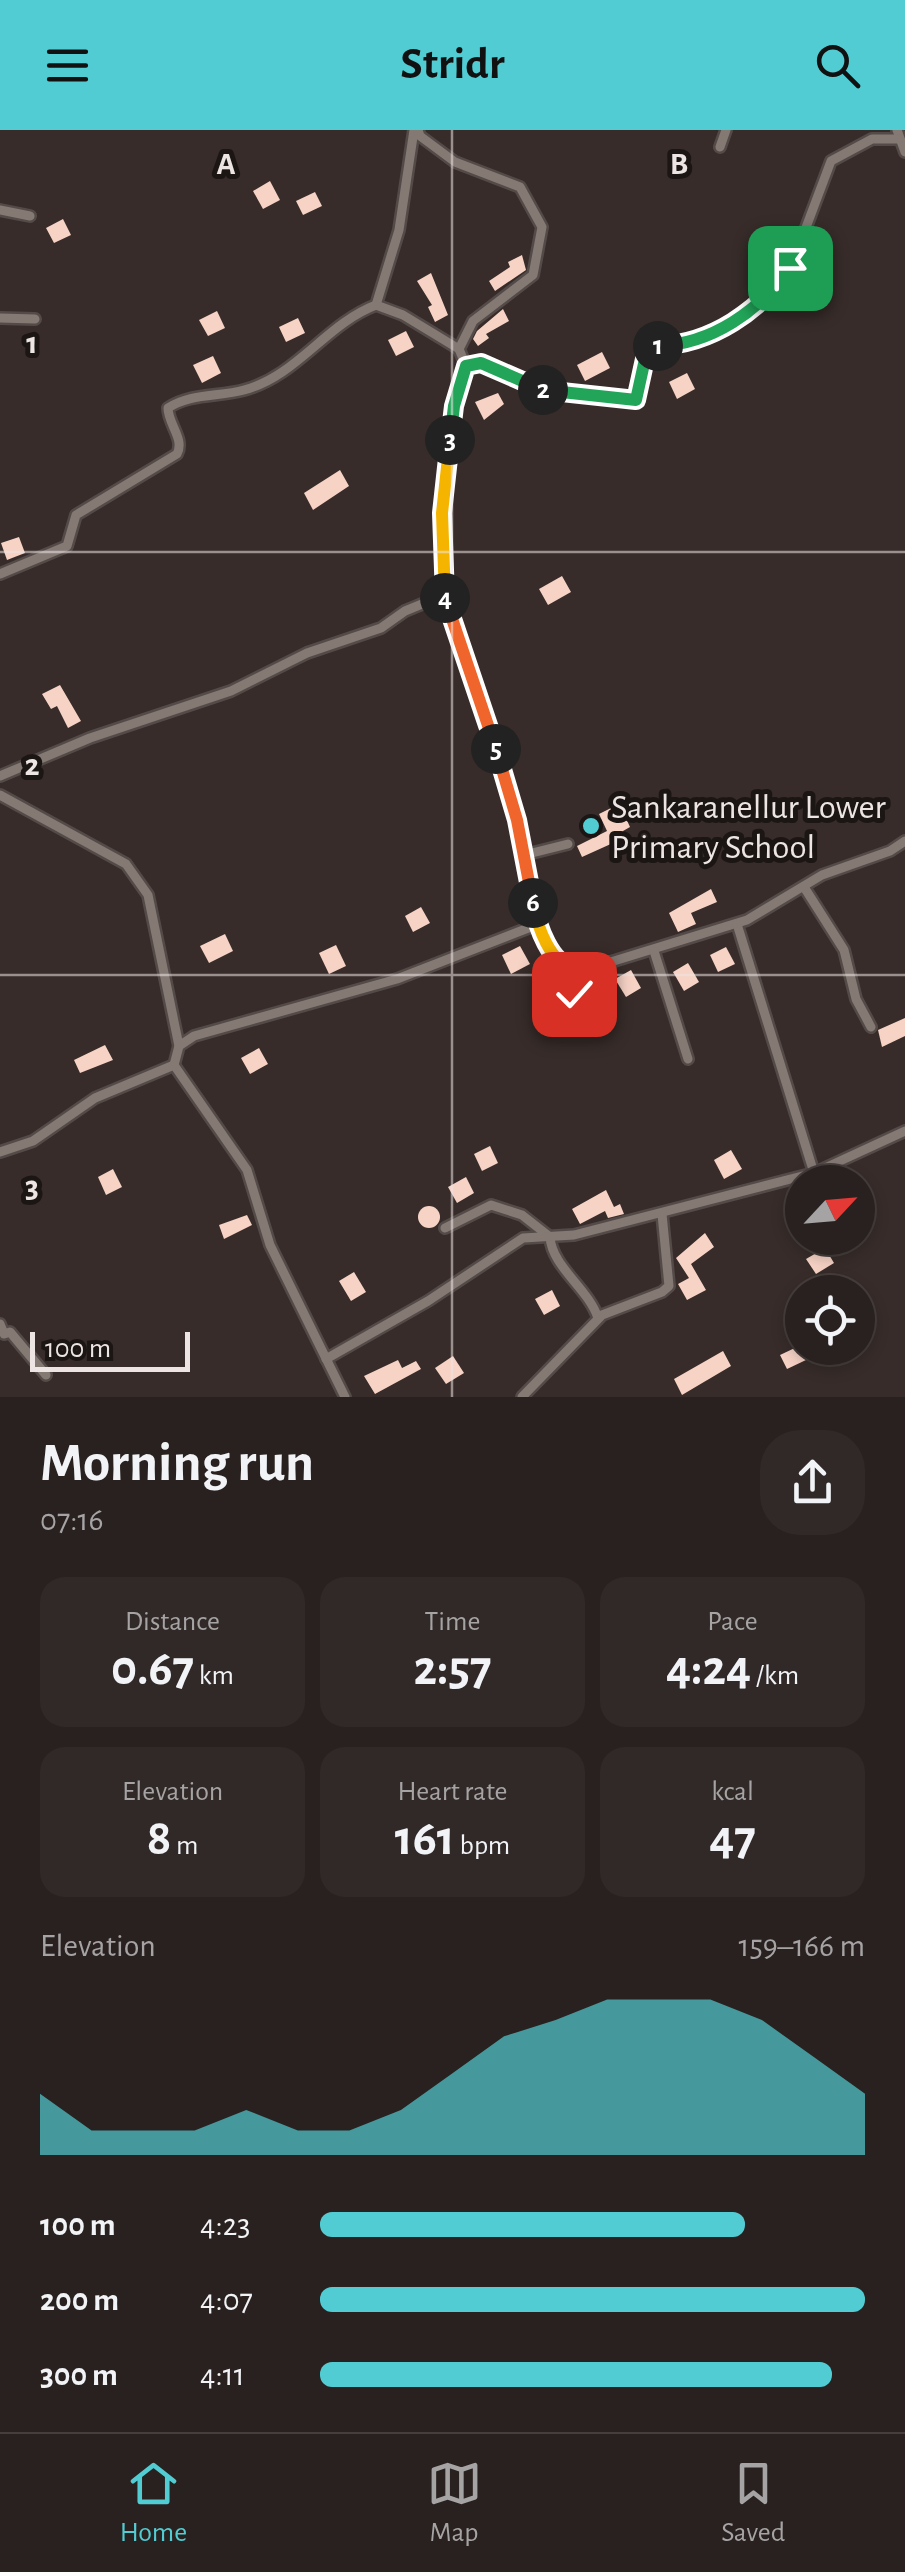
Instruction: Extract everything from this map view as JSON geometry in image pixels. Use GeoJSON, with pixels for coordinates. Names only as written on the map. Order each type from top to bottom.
{"type":"FeatureCollection","features":[{"type":"Feature","properties":{"kind":"street"},"geometry":{"type":"LineString","coordinates":[[376,305],[398,230],[417,130]]}},
{"type":"Feature","properties":{"kind":"street"},"geometry":{"type":"LineString","coordinates":[[417,130],[456,162],[520,187],[542,227],[533,275],[473,321],[460,349]]}},
{"type":"Feature","properties":{"kind":"street"},"geometry":{"type":"LineString","coordinates":[[720,147],[726,130]]}},
{"type":"Feature","properties":{"kind":"street"},"geometry":{"type":"LineString","coordinates":[[466,366],[481,363],[547,392],[636,400],[647,350],[704,338],[773,291],[796,254],[823,174],[832,161],[872,140],[897,134],[905,152]]}},
{"type":"Feature","properties":{"kind":"street"},"geometry":{"type":"LineString","coordinates":[[0,210],[30,216]]}},
{"type":"Feature","properties":{"kind":"street"},"geometry":{"type":"LineString","coordinates":[[0,574],[67,546],[76,515],[177,454],[179,440],[168,420],[168,408],[178,401],[245,390],[267,380],[304,357],[338,324],[376,305],[403,315],[460,349],[466,366],[454,406],[442,513],[444,595],[479,690],[524,855],[536,925],[559,962],[576,969],[654,951],[737,924],[804,887],[905,842]]}},
{"type":"Feature","properties":{"kind":"street"},"geometry":{"type":"LineString","coordinates":[[0,318],[34,319]]}},
{"type":"Feature","properties":{"kind":"street"},"geometry":{"type":"LineString","coordinates":[[0,776],[90,738],[231,691],[307,654],[382,628],[406,611],[444,595]]}},
{"type":"Feature","properties":{"kind":"street"},"geometry":{"type":"LineString","coordinates":[[0,795],[126,864],[148,895],[179,1046],[174,1066],[247,1170],[270,1245],[345,1397]]}},
{"type":"Feature","properties":{"kind":"street"},"geometry":{"type":"LineString","coordinates":[[524,855],[568,844]]}},
{"type":"Feature","properties":{"kind":"street"},"geometry":{"type":"LineString","coordinates":[[804,887],[844,950],[856,998],[871,1026]]}},
{"type":"Feature","properties":{"kind":"street"},"geometry":{"type":"LineString","coordinates":[[737,924],[813,1165]]}},
{"type":"Feature","properties":{"kind":"street"},"geometry":{"type":"LineString","coordinates":[[179,1046],[194,1036],[396,979],[536,925]]}},
{"type":"Feature","properties":{"kind":"street"},"geometry":{"type":"LineString","coordinates":[[654,951],[688,1059]]}},
{"type":"Feature","properties":{"kind":"street"},"geometry":{"type":"LineString","coordinates":[[576,969],[580,1022],[576,1028]]}},
{"type":"Feature","properties":{"kind":"street"},"geometry":{"type":"LineString","coordinates":[[0,1152],[34,1141],[95,1098],[174,1066]]}},
{"type":"Feature","properties":{"kind":"street"},"geometry":{"type":"LineString","coordinates":[[841,1165],[905,1131]]}},
{"type":"Feature","properties":{"kind":"street"},"geometry":{"type":"LineString","coordinates":[[326,1358],[428,1301],[524,1238],[550,1237],[785,1185]]}},
{"type":"Feature","properties":{"kind":"street"},"geometry":{"type":"LineString","coordinates":[[445,1228],[492,1204],[522,1215],[550,1237],[553,1255],[584,1292],[598,1318]]}},
{"type":"Feature","properties":{"kind":"street"},"geometry":{"type":"LineString","coordinates":[[522,1397],[598,1318],[669,1286],[662,1214]]}},
{"type":"Feature","properties":{"kind":"street"},"geometry":{"type":"LineString","coordinates":[[1,1332],[10,1332],[19,1339],[46,1375]]}},
{"type":"Feature","properties":{"kind":"building"},"geometry":{"type":"Polygon","coordinates":[[[270,181],[280,200],[263,209],[253,191],[270,181]]]}},
{"type":"Feature","properties":{"kind":"building"},"geometry":{"type":"Polygon","coordinates":[[[315,192],[322,206],[303,215],[296,201],[315,192]]]}},
{"type":"Feature","properties":{"kind":"building"},"geometry":{"type":"Polygon","coordinates":[[[63,219],[71,235],[54,243],[46,228],[63,219]]]}},
{"type":"Feature","properties":{"kind":"building"},"geometry":{"type":"Polygon","coordinates":[[[522,255],[526,270],[495,291],[489,281],[510,267],[508,262],[522,255]]]}},
{"type":"Feature","properties":{"kind":"building"},"geometry":{"type":"Polygon","coordinates":[[[431,273],[448,315],[435,322],[428,307],[432,305],[417,281],[431,273]]]}},
{"type":"Feature","properties":{"kind":"building"},"geometry":{"type":"Polygon","coordinates":[[[503,309],[509,321],[486,334],[489,338],[478,346],[473,339],[477,331],[503,309]]]}},
{"type":"Feature","properties":{"kind":"building"},"geometry":{"type":"Polygon","coordinates":[[[217,311],[225,328],[208,336],[199,320],[217,311]]]}},
{"type":"Feature","properties":{"kind":"building"},"geometry":{"type":"Polygon","coordinates":[[[298,318],[305,333],[286,342],[279,327],[298,318]]]}},
{"type":"Feature","properties":{"kind":"building"},"geometry":{"type":"Polygon","coordinates":[[[406,331],[414,347],[396,356],[388,340],[406,331]]]}},
{"type":"Feature","properties":{"kind":"building"},"geometry":{"type":"Polygon","coordinates":[[[602,352],[610,368],[585,381],[577,365],[602,352]]]}},
{"type":"Feature","properties":{"kind":"building"},"geometry":{"type":"Polygon","coordinates":[[[213,356],[221,373],[202,383],[193,365],[213,356]]]}},
{"type":"Feature","properties":{"kind":"building"},"geometry":{"type":"Polygon","coordinates":[[[687,373],[695,389],[677,399],[669,382],[687,373]]]}},
{"type":"Feature","properties":{"kind":"building"},"geometry":{"type":"Polygon","coordinates":[[[498,393],[504,404],[484,420],[475,402],[498,393]]]}},
{"type":"Feature","properties":{"kind":"building"},"geometry":{"type":"Polygon","coordinates":[[[340,470],[349,486],[313,510],[304,493],[340,470]]]}},
{"type":"Feature","properties":{"kind":"building"},"geometry":{"type":"Polygon","coordinates":[[[19,537],[25,553],[7,560],[1,543],[19,537]]]}},
{"type":"Feature","properties":{"kind":"building"},"geometry":{"type":"Polygon","coordinates":[[[562,576],[571,592],[548,605],[539,589],[562,576]]]}},
{"type":"Feature","properties":{"kind":"building"},"geometry":{"type":"Polygon","coordinates":[[[60,685],[81,721],[68,728],[57,706],[51,709],[42,694],[60,685]]]}},
{"type":"Feature","properties":{"kind":"building"},"geometry":{"type":"Polygon","coordinates":[[[611,808],[616,817],[624,814],[630,827],[623,831],[629,844],[616,850],[613,843],[582,857],[577,846],[607,831],[599,814],[611,808]]]}},
{"type":"Feature","properties":{"kind":"building"},"geometry":{"type":"Polygon","coordinates":[[[711,889],[717,902],[691,913],[696,924],[678,932],[669,913],[711,889]]]}},
{"type":"Feature","properties":{"kind":"building"},"geometry":{"type":"Polygon","coordinates":[[[421,907],[430,923],[413,932],[405,916],[421,907]]]}},
{"type":"Feature","properties":{"kind":"building"},"geometry":{"type":"Polygon","coordinates":[[[225,934],[233,951],[209,963],[200,946],[225,934]]]}},
{"type":"Feature","properties":{"kind":"building"},"geometry":{"type":"Polygon","coordinates":[[[336,945],[346,966],[329,974],[319,953],[336,945]]]}},
{"type":"Feature","properties":{"kind":"building"},"geometry":{"type":"Polygon","coordinates":[[[520,946],[530,964],[511,974],[502,955],[520,946]]]}},
{"type":"Feature","properties":{"kind":"building"},"geometry":{"type":"Polygon","coordinates":[[[726,947],[735,964],[718,972],[710,955],[726,947]]]}},
{"type":"Feature","properties":{"kind":"building"},"geometry":{"type":"Polygon","coordinates":[[[688,963],[699,982],[684,991],[673,972],[688,963]]]}},
{"type":"Feature","properties":{"kind":"building"},"geometry":{"type":"Polygon","coordinates":[[[631,970],[641,988],[626,997],[615,979],[631,970]]]}},
{"type":"Feature","properties":{"kind":"building"},"geometry":{"type":"Polygon","coordinates":[[[553,982],[560,996],[544,1005],[536,991],[553,982]]]}},
{"type":"Feature","properties":{"kind":"building"},"geometry":{"type":"Polygon","coordinates":[[[905,1018],[905,1036],[882,1047],[878,1030],[905,1018]]]}},
{"type":"Feature","properties":{"kind":"building"},"geometry":{"type":"Polygon","coordinates":[[[105,1045],[113,1060],[80,1073],[74,1060],[105,1045]]]}},
{"type":"Feature","properties":{"kind":"building"},"geometry":{"type":"Polygon","coordinates":[[[259,1048],[268,1064],[250,1074],[241,1058],[259,1048]]]}},
{"type":"Feature","properties":{"kind":"building"},"geometry":{"type":"Polygon","coordinates":[[[490,1146],[498,1163],[482,1171],[474,1154],[490,1146]]]}},
{"type":"Feature","properties":{"kind":"building"},"geometry":{"type":"Polygon","coordinates":[[[731,1150],[742,1169],[724,1179],[714,1160],[731,1150]]]}},
{"type":"Feature","properties":{"kind":"building"},"geometry":{"type":"Polygon","coordinates":[[[113,1169],[122,1187],[106,1195],[98,1177],[113,1169]]]}},
{"type":"Feature","properties":{"kind":"building"},"geometry":{"type":"Polygon","coordinates":[[[466,1177],[474,1193],[457,1203],[448,1187],[466,1177]]]}},
{"type":"Feature","properties":{"kind":"building"},"geometry":{"type":"Polygon","coordinates":[[[606,1190],[614,1207],[620,1204],[624,1214],[608,1218],[605,1211],[580,1224],[572,1209],[606,1190]]]}},
{"type":"Feature","properties":{"kind":"building"},"geometry":{"type":"Polygon","coordinates":[[[425,1206],[433,1206],[440,1217],[433,1228],[425,1228],[418,1221],[418,1213],[425,1206]]]}},
{"type":"Feature","properties":{"kind":"building"},"geometry":{"type":"Polygon","coordinates":[[[247,1215],[252,1225],[224,1239],[219,1225],[247,1215]]]}},
{"type":"Feature","properties":{"kind":"building"},"geometry":{"type":"Polygon","coordinates":[[[705,1233],[714,1247],[691,1264],[706,1290],[687,1300],[678,1284],[689,1278],[676,1258],[705,1233]]]}},
{"type":"Feature","properties":{"kind":"building"},"geometry":{"type":"Polygon","coordinates":[[[829,1255],[834,1263],[816,1274],[806,1259],[829,1255]]]}},
{"type":"Feature","properties":{"kind":"building"},"geometry":{"type":"Polygon","coordinates":[[[354,1272],[366,1292],[351,1301],[339,1281],[354,1272]]]}},
{"type":"Feature","properties":{"kind":"building"},"geometry":{"type":"Polygon","coordinates":[[[552,1290],[560,1306],[544,1315],[535,1299],[552,1290]]]}},
{"type":"Feature","properties":{"kind":"building"},"geometry":{"type":"Polygon","coordinates":[[[723,1351],[731,1366],[682,1395],[674,1379],[723,1351]]]}},
{"type":"Feature","properties":{"kind":"building"},"geometry":{"type":"Polygon","coordinates":[[[453,1356],[464,1373],[446,1384],[435,1368],[453,1356]]]}},
{"type":"Feature","properties":{"kind":"building"},"geometry":{"type":"Polygon","coordinates":[[[398,1360],[402,1368],[416,1361],[421,1369],[375,1394],[364,1376],[398,1360]]]}},
{"type":"Feature","properties":{"kind":"place","name":"Sankaranellur Lower Primary School"},"geometry":{"type":"Point","coordinates":[591,826]}},
{"type":"Feature","properties":{"kind":"route"},"geometry":{"type":"LineString","coordinates":[[574,994],[576,969],[569,970],[559,962],[536,925],[517,820],[479,690],[444,595],[442,513],[454,406],[466,366],[481,363],[507,378],[547,392],[636,400],[647,350],[704,338],[750,311],[773,291],[790,268]]}}]}
